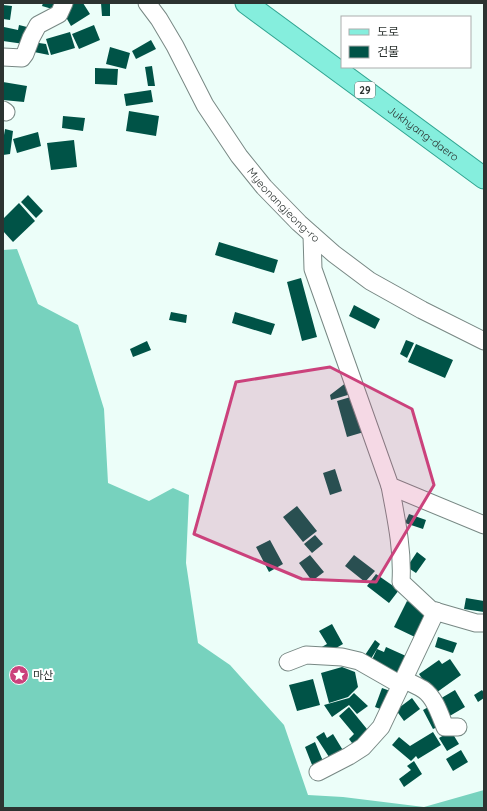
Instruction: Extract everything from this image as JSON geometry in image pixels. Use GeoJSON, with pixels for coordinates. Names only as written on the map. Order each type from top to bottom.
{"type":"FeatureCollection","features":[{"type":"Feature","properties":{"kind":"main road","name":"Jukhyang-daero"},"geometry":{"type":"LineString","coordinates":[[246,3],[484,178]]}},
{"type":"Feature","properties":{"kind":"street"},"geometry":{"type":"LineString","coordinates":[[3,57],[22,58],[38,25],[59,14],[64,3]]}},
{"type":"Feature","properties":{"kind":"street","name":"Myeonangjeong-ro"},"geometry":{"type":"LineString","coordinates":[[147,3],[159,19],[175,46],[205,105],[239,156],[264,187],[299,224],[334,254],[370,281],[422,310],[484,341]]}},
{"type":"Feature","properties":{"kind":"street"},"geometry":{"type":"LineString","coordinates":[[312,235],[313,269],[390,486],[399,534],[402,567],[401,582],[431,610],[476,623],[483,628]]}},
{"type":"Feature","properties":{"kind":"street"},"geometry":{"type":"LineString","coordinates":[[390,486],[484,525]]}},
{"type":"Feature","properties":{"kind":"street"},"geometry":{"type":"LineString","coordinates":[[318,772],[363,747],[381,727],[436,611]]}},
{"type":"Feature","properties":{"kind":"street"},"geometry":{"type":"LineString","coordinates":[[288,662],[306,655],[348,658],[359,661],[402,682],[424,690],[431,697],[445,727],[458,727]]}},
{"type":"Feature","properties":{"kind":"highlighted area"},"geometry":{"type":"Polygon","coordinates":[[[330,367],[412,409],[434,485],[376,582],[302,579],[194,534],[236,382],[330,367]]]}},
{"type":"Feature","properties":{"kind":"green space"},"geometry":{"type":"Polygon","coordinates":[[[17,249],[38,304],[78,325],[104,409],[108,483],[149,501],[173,488],[189,495],[186,563],[198,643],[230,665],[284,725],[308,795],[343,797],[424,807],[484,790],[484,808],[3,808],[3,250],[17,249]]]}},
{"type":"Feature","properties":{"kind":"building"},"geometry":{"type":"Polygon","coordinates":[[[43,3],[61,3],[59,11],[42,6],[43,3]]]}},
{"type":"Feature","properties":{"kind":"building"},"geometry":{"type":"Polygon","coordinates":[[[74,3],[83,3],[90,14],[71,26],[62,10],[74,3]]]}},
{"type":"Feature","properties":{"kind":"building"},"geometry":{"type":"Polygon","coordinates":[[[101,3],[110,3],[110,16],[102,16],[101,3]]]}},
{"type":"Feature","properties":{"kind":"building"},"geometry":{"type":"Polygon","coordinates":[[[3,5],[12,6],[10,20],[3,19],[3,5]]]}},
{"type":"Feature","properties":{"kind":"building"},"geometry":{"type":"Polygon","coordinates":[[[19,25],[27,27],[24,44],[3,41],[4,27],[18,30],[19,25]]]}},
{"type":"Feature","properties":{"kind":"building"},"geometry":{"type":"Polygon","coordinates":[[[94,25],[100,40],[79,49],[72,34],[94,25]]]}},
{"type":"Feature","properties":{"kind":"building"},"geometry":{"type":"Polygon","coordinates":[[[70,32],[75,48],[51,55],[46,39],[70,32]]]}},
{"type":"Feature","properties":{"kind":"building"},"geometry":{"type":"Polygon","coordinates":[[[151,40],[156,49],[136,59],[132,51],[151,40]]]}},
{"type":"Feature","properties":{"kind":"building"},"geometry":{"type":"Polygon","coordinates":[[[32,42],[46,44],[49,55],[29,51],[32,42]]]}},
{"type":"Feature","properties":{"kind":"building"},"geometry":{"type":"Polygon","coordinates":[[[110,47],[130,53],[126,69],[106,64],[110,47]]]}},
{"type":"Feature","properties":{"kind":"building"},"geometry":{"type":"Polygon","coordinates":[[[152,66],[155,86],[148,86],[145,67],[152,66]]]}},
{"type":"Feature","properties":{"kind":"building"},"geometry":{"type":"Polygon","coordinates":[[[95,68],[118,69],[117,85],[95,84],[95,68]]]}},
{"type":"Feature","properties":{"kind":"building"},"geometry":{"type":"Polygon","coordinates":[[[3,82],[27,86],[24,102],[3,100],[3,82]]]}},
{"type":"Feature","properties":{"kind":"building"},"geometry":{"type":"Polygon","coordinates":[[[151,90],[153,102],[126,106],[124,94],[151,90]]]}},
{"type":"Feature","properties":{"kind":"building"},"geometry":{"type":"Polygon","coordinates":[[[129,111],[159,116],[156,136],[126,131],[129,111]]]}},
{"type":"Feature","properties":{"kind":"building"},"geometry":{"type":"Polygon","coordinates":[[[63,116],[85,118],[83,131],[62,128],[63,116]]]}},
{"type":"Feature","properties":{"kind":"building"},"geometry":{"type":"Polygon","coordinates":[[[5,129],[13,131],[10,154],[3,155],[3,135],[5,129]]]}},
{"type":"Feature","properties":{"kind":"building"},"geometry":{"type":"Polygon","coordinates":[[[38,132],[41,146],[17,153],[13,139],[38,132]]]}},
{"type":"Feature","properties":{"kind":"building"},"geometry":{"type":"Polygon","coordinates":[[[74,140],[77,167],[51,170],[47,143],[74,140]]]}},
{"type":"Feature","properties":{"kind":"building"},"geometry":{"type":"Polygon","coordinates":[[[28,195],[43,211],[36,218],[21,202],[28,195]]]}},
{"type":"Feature","properties":{"kind":"building"},"geometry":{"type":"Polygon","coordinates":[[[19,203],[35,221],[13,242],[3,231],[3,219],[19,203]]]}},
{"type":"Feature","properties":{"kind":"building"},"geometry":{"type":"Polygon","coordinates":[[[219,242],[278,260],[274,273],[215,255],[219,242]]]}},
{"type":"Feature","properties":{"kind":"building"},"geometry":{"type":"Polygon","coordinates":[[[301,278],[317,337],[302,341],[287,282],[301,278]]]}},
{"type":"Feature","properties":{"kind":"building"},"geometry":{"type":"Polygon","coordinates":[[[354,305],[380,319],[375,329],[349,316],[354,305]]]}},
{"type":"Feature","properties":{"kind":"building"},"geometry":{"type":"Polygon","coordinates":[[[171,312],[187,315],[186,323],[169,320],[171,312]]]}},
{"type":"Feature","properties":{"kind":"building"},"geometry":{"type":"Polygon","coordinates":[[[235,312],[275,324],[271,335],[232,323],[235,312]]]}},
{"type":"Feature","properties":{"kind":"building"},"geometry":{"type":"Polygon","coordinates":[[[406,340],[414,343],[407,358],[400,354],[406,340]]]}},
{"type":"Feature","properties":{"kind":"building"},"geometry":{"type":"Polygon","coordinates":[[[147,341],[151,350],[133,357],[130,349],[147,341]]]}},
{"type":"Feature","properties":{"kind":"building"},"geometry":{"type":"Polygon","coordinates":[[[416,344],[453,360],[445,378],[408,362],[416,344]]]}},
{"type":"Feature","properties":{"kind":"building"},"geometry":{"type":"Polygon","coordinates":[[[347,382],[351,394],[331,400],[330,395],[347,382]]]}},
{"type":"Feature","properties":{"kind":"building"},"geometry":{"type":"Polygon","coordinates":[[[354,396],[364,432],[347,437],[337,401],[354,396]]]}},
{"type":"Feature","properties":{"kind":"building"},"geometry":{"type":"Polygon","coordinates":[[[335,469],[342,491],[330,495],[323,473],[335,469]]]}},
{"type":"Feature","properties":{"kind":"building"},"geometry":{"type":"Polygon","coordinates":[[[297,506],[317,531],[303,542],[283,517],[297,506]]]}},
{"type":"Feature","properties":{"kind":"building"},"geometry":{"type":"Polygon","coordinates":[[[409,514],[426,520],[423,529],[405,523],[409,514]]]}},
{"type":"Feature","properties":{"kind":"building"},"geometry":{"type":"Polygon","coordinates":[[[315,535],[323,544],[312,553],[304,544],[315,535]]]}},
{"type":"Feature","properties":{"kind":"building"},"geometry":{"type":"Polygon","coordinates":[[[270,540],[283,564],[269,572],[256,547],[270,540]]]}},
{"type":"Feature","properties":{"kind":"building"},"geometry":{"type":"Polygon","coordinates":[[[417,552],[426,559],[416,573],[407,567],[417,552]]]}},
{"type":"Feature","properties":{"kind":"building"},"geometry":{"type":"Polygon","coordinates":[[[310,555],[324,572],[312,581],[299,563],[310,555]]]}},
{"type":"Feature","properties":{"kind":"building"},"geometry":{"type":"Polygon","coordinates":[[[354,555],[375,571],[365,582],[345,566],[354,555]]]}},
{"type":"Feature","properties":{"kind":"building"},"geometry":{"type":"Polygon","coordinates":[[[376,574],[399,590],[389,603],[367,586],[376,574]]]}},
{"type":"Feature","properties":{"kind":"building"},"geometry":{"type":"Polygon","coordinates":[[[466,598],[484,601],[484,612],[464,609],[466,598]]]}},
{"type":"Feature","properties":{"kind":"building"},"geometry":{"type":"Polygon","coordinates":[[[407,601],[429,612],[417,638],[394,627],[407,601]]]}},
{"type":"Feature","properties":{"kind":"building"},"geometry":{"type":"Polygon","coordinates":[[[332,624],[343,644],[324,655],[320,648],[327,644],[319,631],[332,624]]]}},
{"type":"Feature","properties":{"kind":"building"},"geometry":{"type":"Polygon","coordinates":[[[438,637],[457,643],[453,653],[435,647],[438,637]]]}},
{"type":"Feature","properties":{"kind":"building"},"geometry":{"type":"Polygon","coordinates":[[[375,640],[380,644],[369,662],[363,658],[375,640]]]}},
{"type":"Feature","properties":{"kind":"building"},"geometry":{"type":"Polygon","coordinates":[[[386,647],[406,656],[397,676],[370,664],[377,649],[384,652],[386,647]]]}},
{"type":"Feature","properties":{"kind":"building"},"geometry":{"type":"Polygon","coordinates":[[[450,659],[461,675],[433,695],[419,674],[439,660],[442,664],[450,659]]]}},
{"type":"Feature","properties":{"kind":"building"},"geometry":{"type":"Polygon","coordinates":[[[342,667],[355,672],[358,687],[348,697],[329,703],[321,673],[342,667]]]}},
{"type":"Feature","properties":{"kind":"building"},"geometry":{"type":"Polygon","coordinates":[[[313,679],[320,705],[297,711],[289,685],[313,679]]]}},
{"type":"Feature","properties":{"kind":"building"},"geometry":{"type":"Polygon","coordinates":[[[382,688],[393,692],[386,711],[375,707],[382,688]]]}},
{"type":"Feature","properties":{"kind":"building"},"geometry":{"type":"Polygon","coordinates":[[[455,690],[465,707],[448,717],[438,700],[455,690]]]}},
{"type":"Feature","properties":{"kind":"building"},"geometry":{"type":"Polygon","coordinates":[[[482,690],[484,693],[484,698],[478,702],[474,695],[482,690]]]}},
{"type":"Feature","properties":{"kind":"building"},"geometry":{"type":"Polygon","coordinates":[[[354,693],[368,706],[357,714],[349,705],[332,717],[324,705],[349,698],[354,693]]]}},
{"type":"Feature","properties":{"kind":"building"},"geometry":{"type":"Polygon","coordinates":[[[412,698],[420,709],[404,721],[396,710],[412,698]]]}},
{"type":"Feature","properties":{"kind":"building"},"geometry":{"type":"Polygon","coordinates":[[[432,705],[442,725],[433,729],[423,710],[432,705]]]}},
{"type":"Feature","properties":{"kind":"building"},"geometry":{"type":"Polygon","coordinates":[[[349,707],[371,734],[355,747],[349,739],[354,734],[339,716],[349,707]]]}},
{"type":"Feature","properties":{"kind":"building"},"geometry":{"type":"Polygon","coordinates":[[[451,731],[459,744],[447,751],[439,738],[451,731]]]}},
{"type":"Feature","properties":{"kind":"building"},"geometry":{"type":"Polygon","coordinates":[[[324,732],[327,738],[333,734],[344,752],[331,760],[316,737],[324,732]]]}},
{"type":"Feature","properties":{"kind":"building"},"geometry":{"type":"Polygon","coordinates":[[[433,732],[441,745],[418,759],[416,756],[411,761],[392,745],[399,737],[410,746],[433,732]]]}},
{"type":"Feature","properties":{"kind":"building"},"geometry":{"type":"Polygon","coordinates":[[[315,742],[325,766],[314,770],[305,747],[315,742]]]}},
{"type":"Feature","properties":{"kind":"building"},"geometry":{"type":"Polygon","coordinates":[[[461,750],[468,762],[453,771],[446,759],[461,750]]]}},
{"type":"Feature","properties":{"kind":"building"},"geometry":{"type":"Polygon","coordinates":[[[414,761],[422,774],[404,787],[399,779],[411,770],[407,766],[414,761]]]}},
{"type":"Feature","properties":{"kind":"place","name":"마산"},"geometry":{"type":"Point","coordinates":[19,675]}}]}
